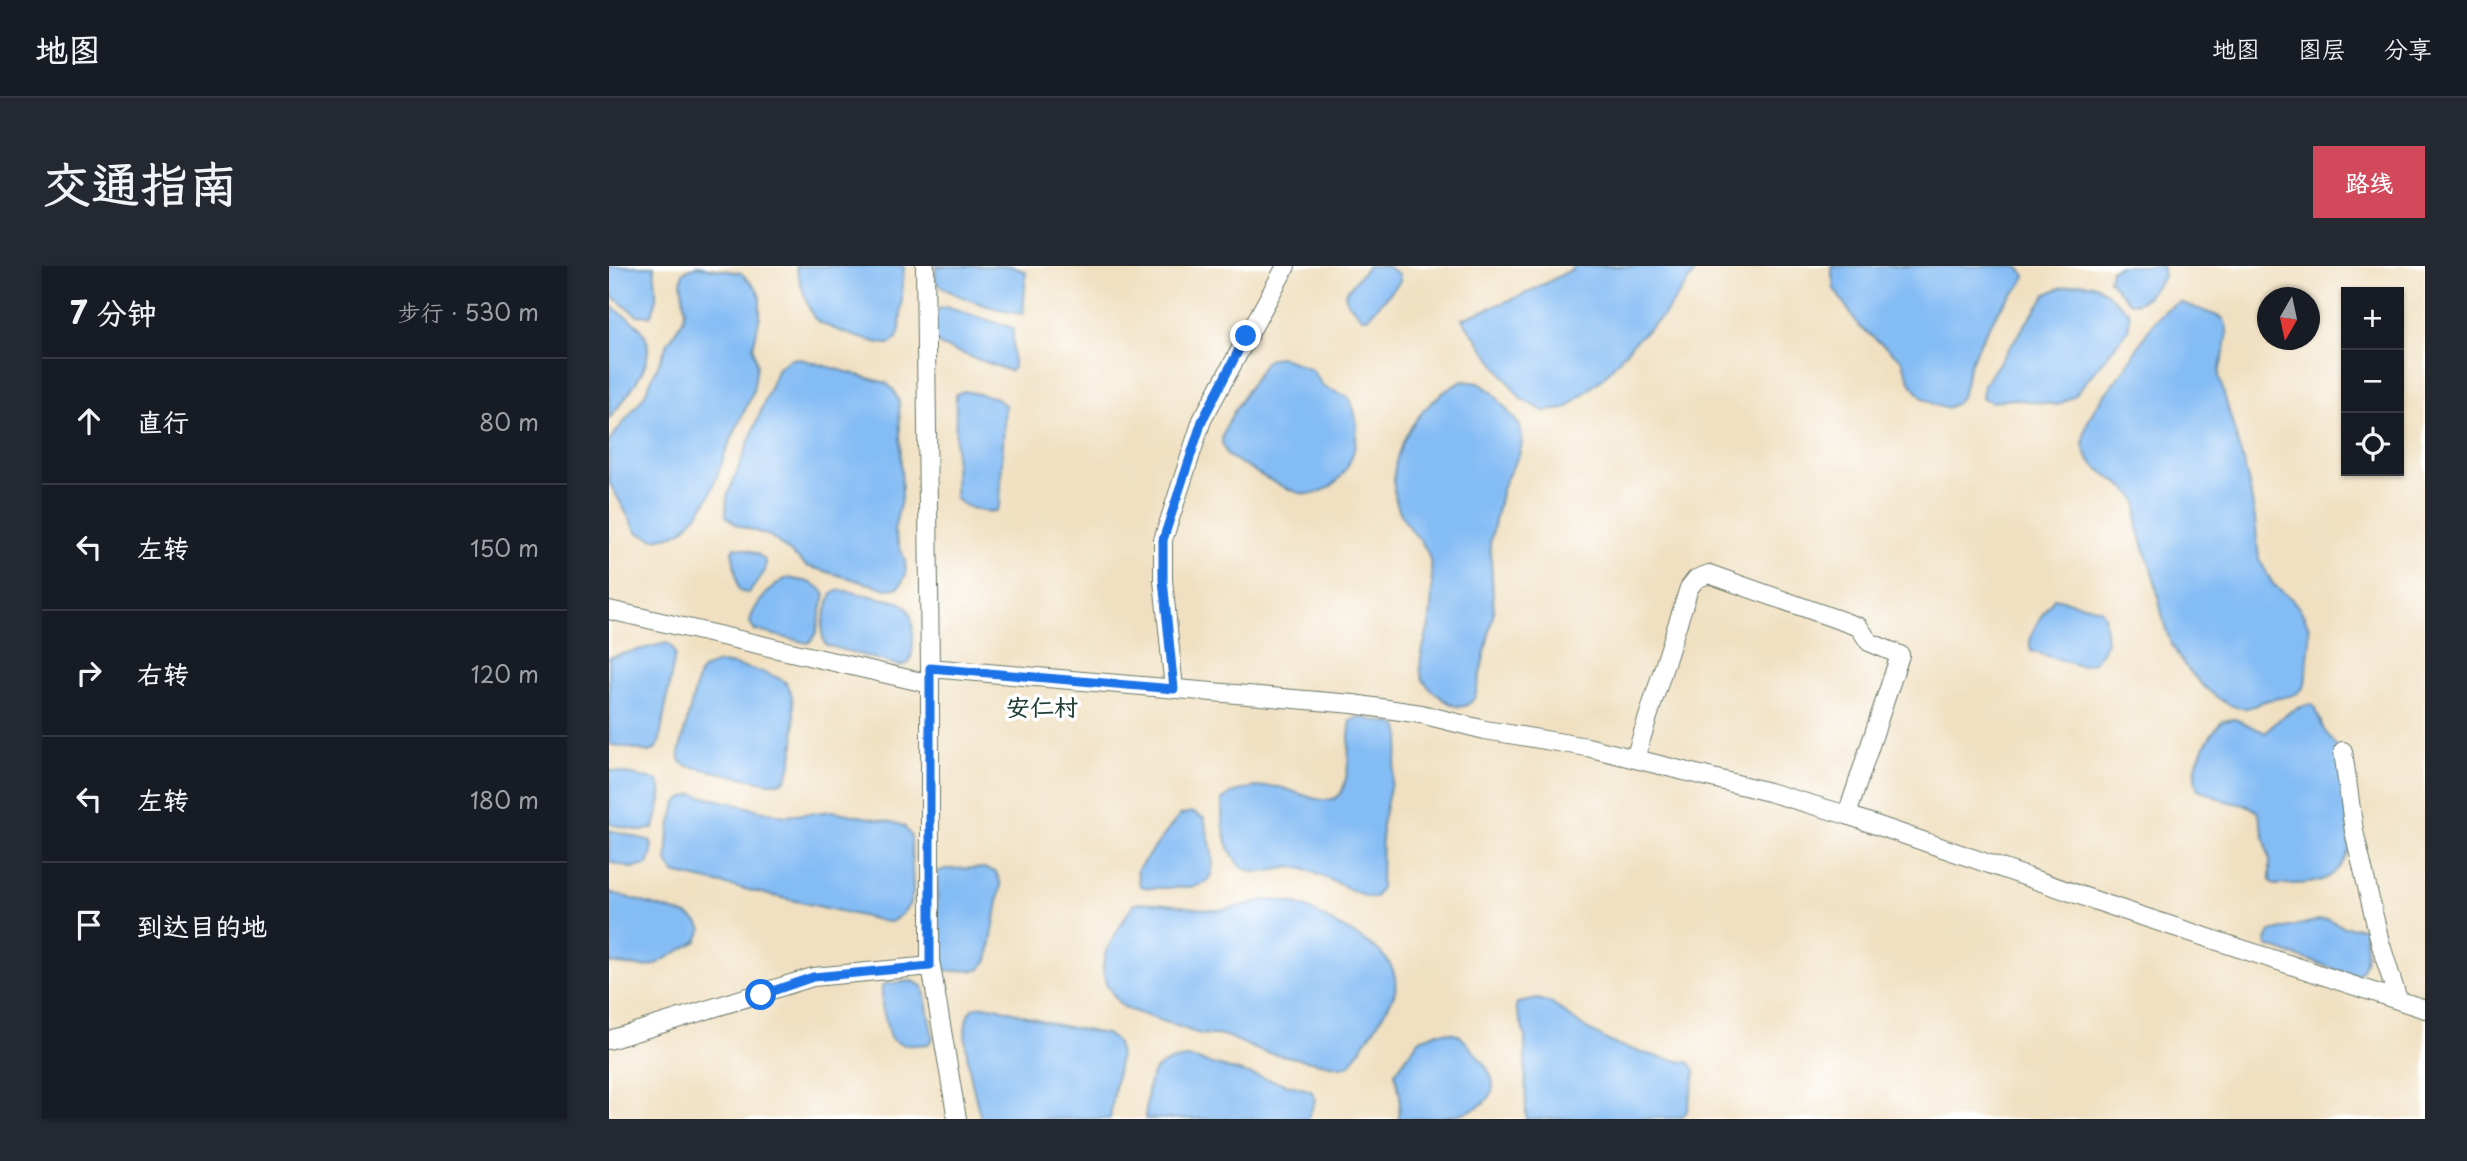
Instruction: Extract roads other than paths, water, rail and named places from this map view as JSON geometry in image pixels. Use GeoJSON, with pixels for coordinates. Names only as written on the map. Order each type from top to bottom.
{"type":"FeatureCollection","features":[{"type":"Feature","properties":{"kind":"street"},"geometry":{"type":"LineString","coordinates":[[925,266],[930,966],[957,1119]]}},
{"type":"Feature","properties":{"kind":"street"},"geometry":{"type":"LineString","coordinates":[[1174,689],[1163,580],[1163,540],[1202,421],[1286,266]]}},
{"type":"Feature","properties":{"kind":"street"},"geometry":{"type":"LineString","coordinates":[[1635,758],[1689,588],[1696,579],[1709,574],[1859,627],[1869,642],[1900,655],[1900,662],[1847,815]]}},
{"type":"Feature","properties":{"kind":"street"},"geometry":{"type":"LineString","coordinates":[[609,610],[930,676],[1174,689],[1389,709],[1485,730],[1587,747],[1769,792],[1847,815],[2107,905],[2425,1009]]}},
{"type":"Feature","properties":{"kind":"street"},"geometry":{"type":"LineString","coordinates":[[2343,751],[2354,831],[2398,1000]]}},
{"type":"Feature","properties":{"kind":"street"},"geometry":{"type":"LineString","coordinates":[[609,1040],[813,977],[930,966]]}},
{"type":"Feature","properties":{"kind":"water"},"geometry":{"type":"Polygon","coordinates":[[[609,266],[654,266],[656,299],[650,316],[637,315],[609,294],[609,266]]]}},
{"type":"Feature","properties":{"kind":"water"},"geometry":{"type":"Polygon","coordinates":[[[697,266],[741,273],[757,289],[760,316],[753,347],[757,365],[753,392],[726,451],[710,495],[698,514],[682,531],[655,539],[637,532],[609,482],[609,441],[644,396],[668,343],[683,320],[683,273],[697,266]]]}},
{"type":"Feature","properties":{"kind":"water"},"geometry":{"type":"Polygon","coordinates":[[[796,266],[904,266],[900,329],[897,338],[890,344],[874,342],[839,331],[815,319],[796,266]]]}},
{"type":"Feature","properties":{"kind":"water"},"geometry":{"type":"Polygon","coordinates":[[[936,266],[1011,266],[1026,272],[1023,314],[990,307],[951,292],[935,280],[936,266]]]}},
{"type":"Feature","properties":{"kind":"water"},"geometry":{"type":"Polygon","coordinates":[[[1368,266],[1386,266],[1399,274],[1400,282],[1367,318],[1363,318],[1347,302],[1345,293],[1368,266]]]}},
{"type":"Feature","properties":{"kind":"water"},"geometry":{"type":"Polygon","coordinates":[[[1575,266],[1699,266],[1663,316],[1634,342],[1604,377],[1565,409],[1544,411],[1521,399],[1462,319],[1525,294],[1575,266]]]}},
{"type":"Feature","properties":{"kind":"water"},"geometry":{"type":"Polygon","coordinates":[[[1831,266],[2015,266],[2022,270],[2025,276],[2020,287],[2000,308],[1982,338],[1968,370],[1960,398],[1945,408],[1922,397],[1911,384],[1902,360],[1860,327],[1834,289],[1831,266]]]}},
{"type":"Feature","properties":{"kind":"water"},"geometry":{"type":"Polygon","coordinates":[[[2118,266],[2162,266],[2164,276],[2146,298],[2136,303],[2129,302],[2109,280],[2111,270],[2118,266]]]}},
{"type":"Feature","properties":{"kind":"water"},"geometry":{"type":"Polygon","coordinates":[[[2079,283],[2096,285],[2127,310],[2130,316],[2128,330],[2075,395],[2058,405],[2013,399],[1992,402],[1982,398],[1984,385],[2046,294],[2079,283]]]}},
{"type":"Feature","properties":{"kind":"water"},"geometry":{"type":"Polygon","coordinates":[[[2180,302],[2223,318],[2226,325],[2227,340],[2219,376],[2248,480],[2259,559],[2273,584],[2292,599],[2309,627],[2305,685],[2292,695],[2247,708],[2225,703],[2214,695],[2193,675],[2177,654],[2166,629],[2137,524],[2137,501],[2124,487],[2093,464],[2084,448],[2086,428],[2098,404],[2155,321],[2180,302]]]}},
{"type":"Feature","properties":{"kind":"water"},"geometry":{"type":"Polygon","coordinates":[[[609,305],[640,328],[647,339],[648,351],[640,376],[609,419],[609,305]]]}},
{"type":"Feature","properties":{"kind":"water"},"geometry":{"type":"Polygon","coordinates":[[[946,307],[1013,328],[1013,368],[1010,371],[941,346],[935,340],[934,322],[938,309],[946,307]]]}},
{"type":"Feature","properties":{"kind":"water"},"geometry":{"type":"Polygon","coordinates":[[[1281,357],[1312,370],[1324,387],[1348,397],[1354,410],[1356,442],[1351,458],[1334,484],[1321,491],[1306,494],[1289,489],[1228,456],[1223,446],[1222,440],[1228,422],[1265,362],[1281,357]]]}},
{"type":"Feature","properties":{"kind":"water"},"geometry":{"type":"Polygon","coordinates":[[[797,358],[886,383],[893,389],[899,402],[902,495],[894,531],[905,561],[906,574],[896,588],[887,589],[807,566],[770,536],[737,525],[726,516],[727,497],[778,368],[797,358]]]}},
{"type":"Feature","properties":{"kind":"water"},"geometry":{"type":"Polygon","coordinates":[[[1463,381],[1479,383],[1492,392],[1520,426],[1522,443],[1501,493],[1490,544],[1494,611],[1475,697],[1460,707],[1440,697],[1422,677],[1421,655],[1431,606],[1431,566],[1426,549],[1400,512],[1394,473],[1398,454],[1417,418],[1431,403],[1463,381]]]}},
{"type":"Feature","properties":{"kind":"water"},"geometry":{"type":"Polygon","coordinates":[[[964,391],[994,397],[1005,405],[1000,504],[996,511],[974,509],[955,498],[956,394],[964,391]]]}},
{"type":"Feature","properties":{"kind":"water"},"geometry":{"type":"Polygon","coordinates":[[[735,547],[756,553],[766,562],[765,571],[749,593],[741,592],[738,588],[732,550],[735,547]]]}},
{"type":"Feature","properties":{"kind":"water"},"geometry":{"type":"Polygon","coordinates":[[[788,578],[813,584],[825,594],[816,633],[807,643],[754,630],[750,622],[755,609],[765,596],[776,584],[788,578]]]}},
{"type":"Feature","properties":{"kind":"water"},"geometry":{"type":"Polygon","coordinates":[[[841,590],[899,602],[907,608],[912,620],[913,636],[909,663],[900,666],[826,645],[822,633],[823,619],[832,593],[841,590]]]}},
{"type":"Feature","properties":{"kind":"water"},"geometry":{"type":"Polygon","coordinates":[[[2054,598],[2100,609],[2104,615],[2107,641],[2093,663],[2080,666],[2031,651],[2033,631],[2054,598]]]}},
{"type":"Feature","properties":{"kind":"water"},"geometry":{"type":"Polygon","coordinates":[[[667,643],[675,654],[659,744],[649,752],[609,744],[609,657],[667,643]]]}},
{"type":"Feature","properties":{"kind":"water"},"geometry":{"type":"Polygon","coordinates":[[[718,663],[773,676],[786,683],[790,690],[794,716],[794,747],[789,772],[781,782],[769,783],[681,762],[679,753],[699,674],[705,668],[718,663]]]}},
{"type":"Feature","properties":{"kind":"water"},"geometry":{"type":"Polygon","coordinates":[[[2311,704],[2324,730],[2340,751],[2350,848],[2344,861],[2329,876],[2311,883],[2275,885],[2270,881],[2270,861],[2258,812],[2249,806],[2225,801],[2198,789],[2195,771],[2205,744],[2222,721],[2235,719],[2266,733],[2285,715],[2311,704]]]}},
{"type":"Feature","properties":{"kind":"water"},"geometry":{"type":"Polygon","coordinates":[[[1358,717],[1398,725],[1401,736],[1382,825],[1381,887],[1375,898],[1303,869],[1292,867],[1260,872],[1240,865],[1228,845],[1222,800],[1242,790],[1264,786],[1279,787],[1322,800],[1337,797],[1347,773],[1351,721],[1358,717]]]}},
{"type":"Feature","properties":{"kind":"water"},"geometry":{"type":"Polygon","coordinates":[[[609,770],[658,781],[661,798],[654,828],[641,831],[609,824],[609,770]]]}},
{"type":"Feature","properties":{"kind":"water"},"geometry":{"type":"Polygon","coordinates":[[[693,794],[785,816],[832,811],[904,826],[911,836],[913,893],[909,905],[901,915],[887,922],[674,873],[667,862],[669,831],[676,804],[682,798],[693,794]]]}},
{"type":"Feature","properties":{"kind":"water"},"geometry":{"type":"Polygon","coordinates":[[[1192,812],[1204,818],[1208,834],[1213,863],[1208,879],[1197,886],[1140,886],[1137,870],[1180,815],[1192,812]]]}},
{"type":"Feature","properties":{"kind":"water"},"geometry":{"type":"Polygon","coordinates":[[[609,830],[651,841],[652,853],[648,865],[631,868],[609,862],[609,830]]]}},
{"type":"Feature","properties":{"kind":"water"},"geometry":{"type":"Polygon","coordinates":[[[984,868],[996,872],[1001,884],[988,960],[979,970],[947,971],[941,966],[936,955],[937,872],[945,869],[984,868]]]}},
{"type":"Feature","properties":{"kind":"water"},"geometry":{"type":"Polygon","coordinates":[[[609,892],[687,915],[698,922],[702,929],[697,941],[654,965],[645,967],[609,963],[609,892]]]}},
{"type":"Feature","properties":{"kind":"water"},"geometry":{"type":"Polygon","coordinates":[[[1264,900],[1295,904],[1312,911],[1369,943],[1392,968],[1395,979],[1393,997],[1350,1065],[1341,1067],[1260,1051],[1227,1036],[1200,1034],[1127,1009],[1120,1004],[1106,984],[1103,967],[1106,951],[1133,904],[1154,903],[1216,910],[1264,900]]]}},
{"type":"Feature","properties":{"kind":"water"},"geometry":{"type":"Polygon","coordinates":[[[2327,919],[2344,927],[2364,928],[2365,959],[2358,974],[2349,974],[2267,946],[2266,940],[2270,932],[2327,919]]]}},
{"type":"Feature","properties":{"kind":"water"},"geometry":{"type":"Polygon","coordinates":[[[912,981],[923,986],[933,1038],[928,1044],[904,1045],[890,1038],[882,1006],[882,986],[912,981]]]}},
{"type":"Feature","properties":{"kind":"water"},"geometry":{"type":"Polygon","coordinates":[[[1538,999],[1551,1003],[1584,1027],[1614,1044],[1690,1063],[1695,1074],[1687,1111],[1681,1118],[1526,1119],[1525,1036],[1516,1007],[1517,1003],[1538,999]]]}},
{"type":"Feature","properties":{"kind":"water"},"geometry":{"type":"Polygon","coordinates":[[[984,1006],[1057,1025],[1106,1034],[1116,1041],[1120,1054],[1110,1119],[981,1119],[965,1035],[970,1011],[984,1006]]]}},
{"type":"Feature","properties":{"kind":"water"},"geometry":{"type":"Polygon","coordinates":[[[1438,1032],[1454,1033],[1463,1039],[1489,1071],[1492,1092],[1480,1106],[1470,1111],[1434,1118],[1399,1119],[1400,1095],[1395,1073],[1420,1039],[1438,1032]]]}},
{"type":"Feature","properties":{"kind":"water"},"geometry":{"type":"Polygon","coordinates":[[[1190,1058],[1312,1092],[1315,1100],[1308,1119],[1145,1119],[1149,1083],[1157,1068],[1164,1063],[1190,1058]]]}},
{"type":"Feature","properties":{"kind":"district","name":"安仁村"},"geometry":{"type":"Point","coordinates":[1042,706]}}]}
